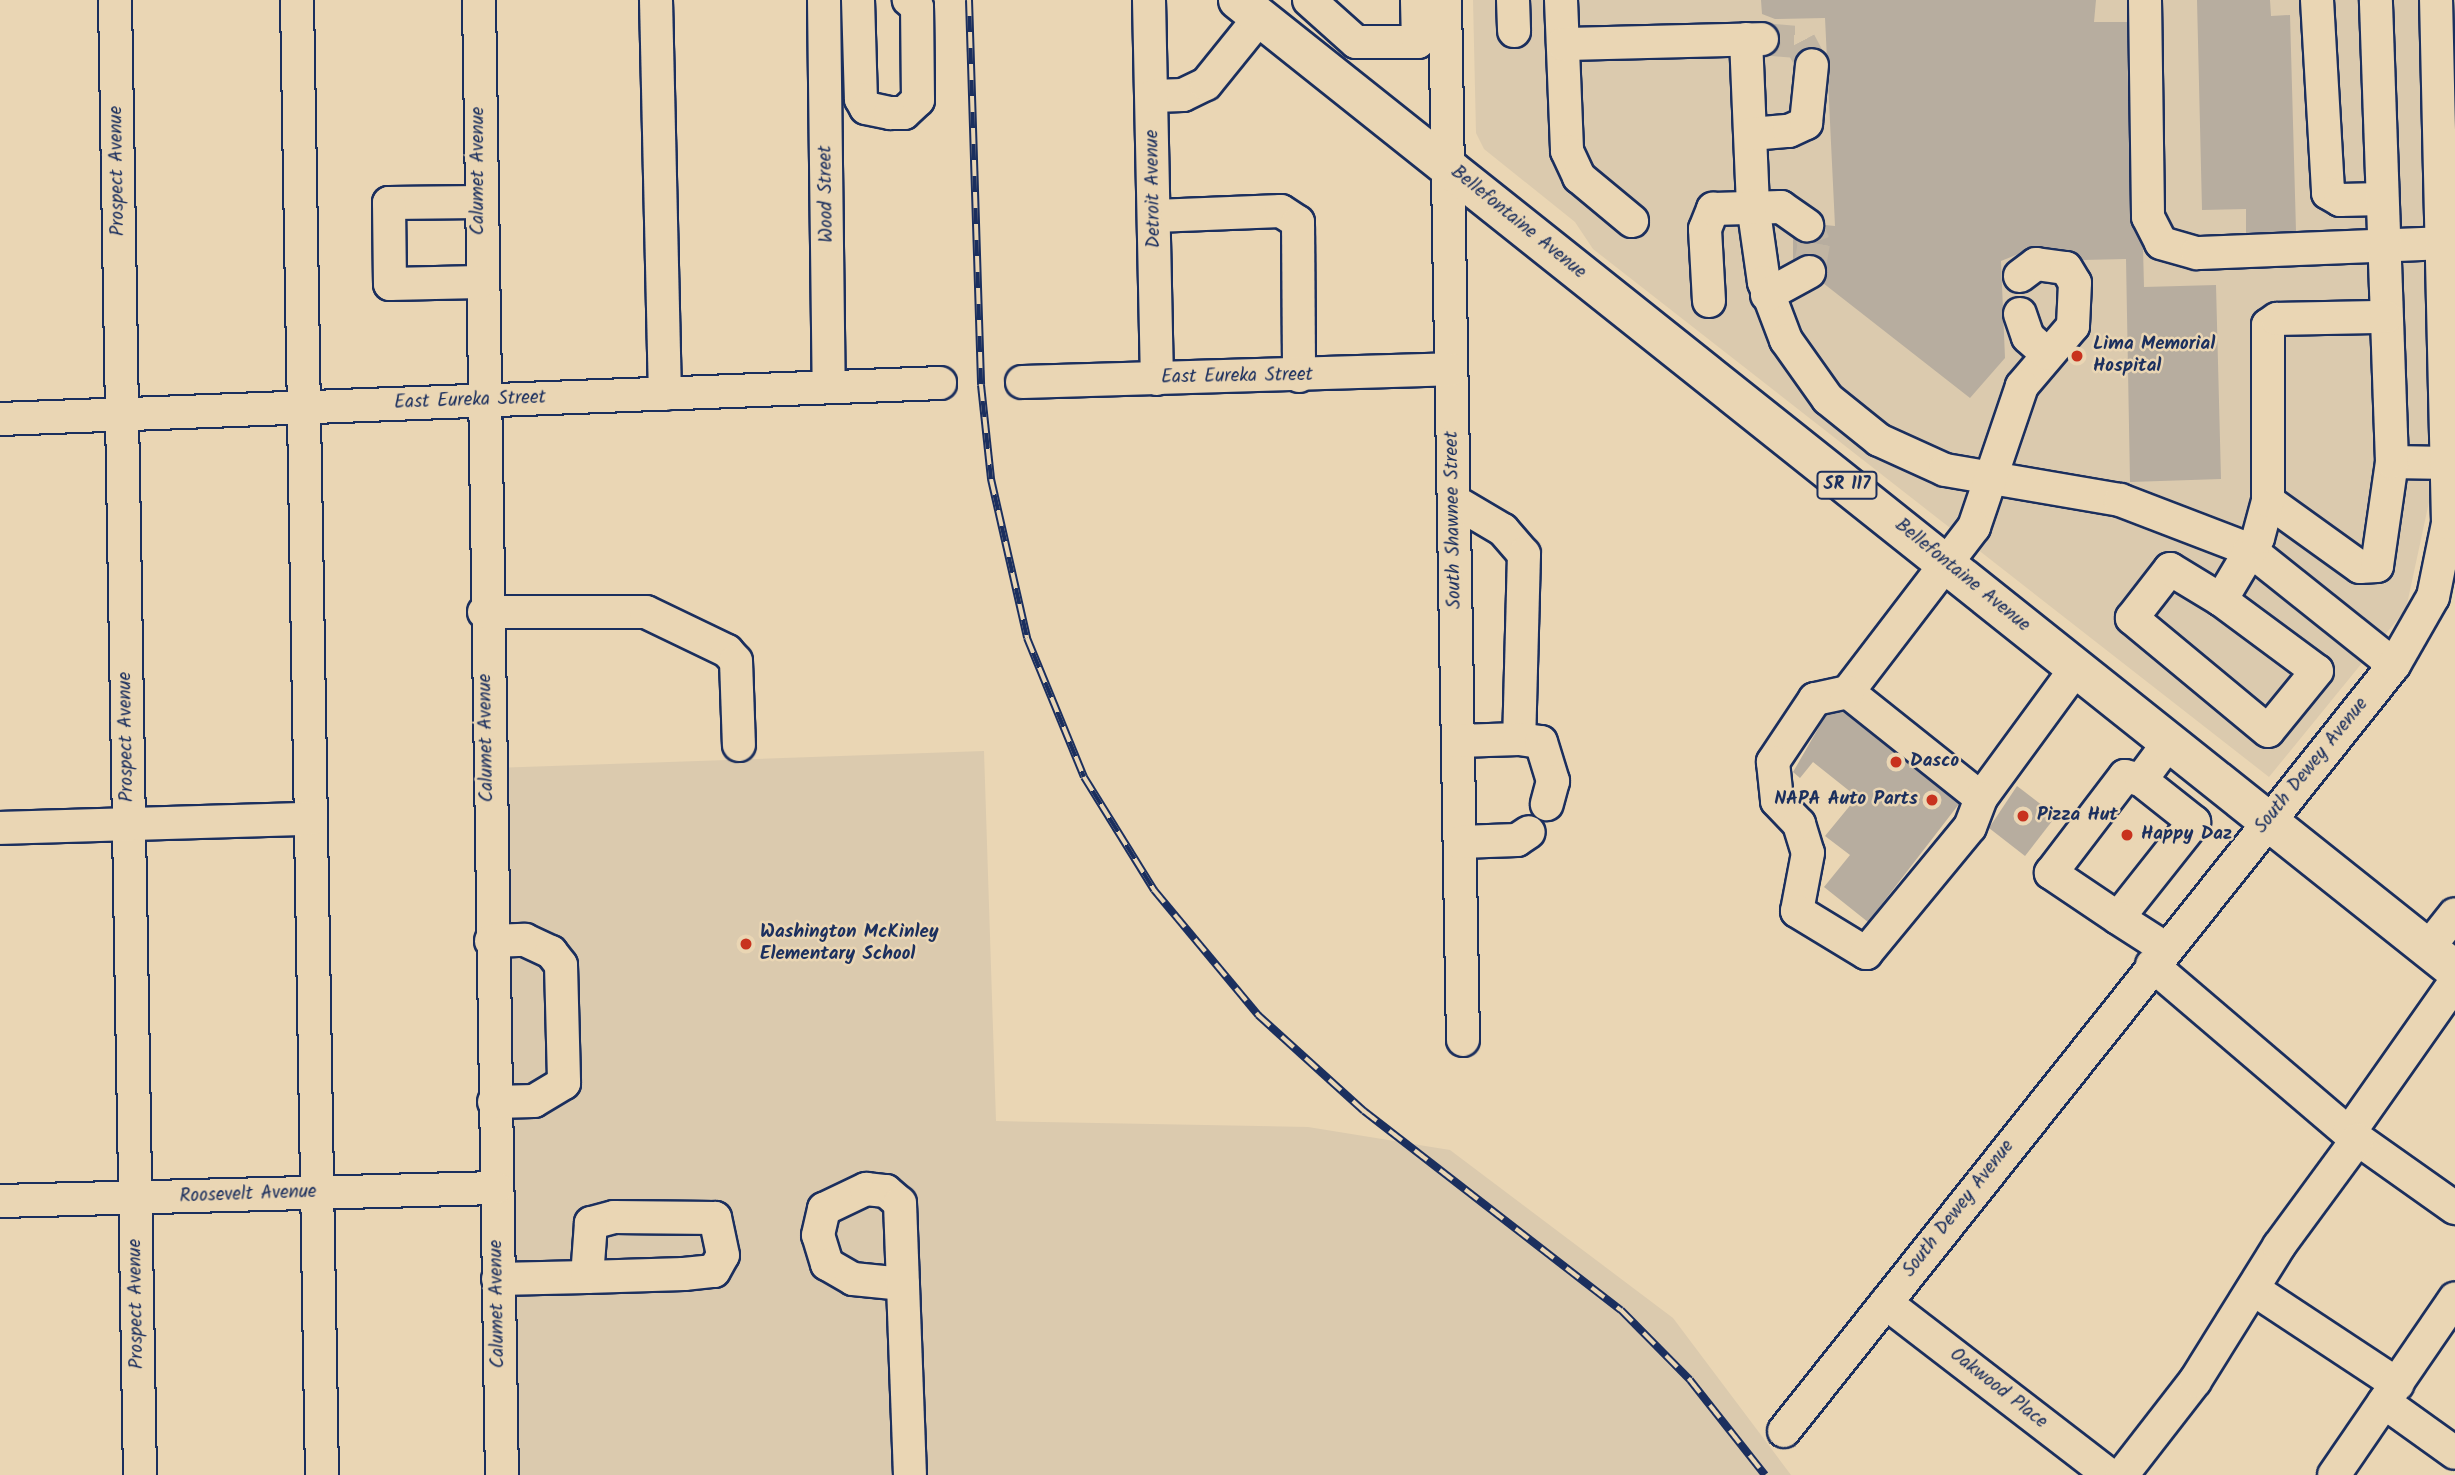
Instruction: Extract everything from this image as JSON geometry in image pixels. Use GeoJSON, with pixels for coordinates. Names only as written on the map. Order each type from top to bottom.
{"type":"FeatureCollection","features":[{"type":"Feature","properties":{"kind":"main road","name":"Bellefontaine Avenue"},"geometry":{"type":"LineString","coordinates":[[1248,5],[2441,959]]}},
{"type":"Feature","properties":{"kind":"street","name":"Prospect Avenue"},"geometry":{"type":"LineString","coordinates":[[115,0],[140,1475]]}},
{"type":"Feature","properties":{"kind":"street"},"geometry":{"type":"LineString","coordinates":[[297,0],[322,1475]]}},
{"type":"Feature","properties":{"kind":"street","name":"Calumet Avenue"},"geometry":{"type":"LineString","coordinates":[[479,0],[480,401],[502,1475]]}},
{"type":"Feature","properties":{"kind":"street"},"geometry":{"type":"LineString","coordinates":[[656,0],[665,394]]}},
{"type":"Feature","properties":{"kind":"street","name":"Wood Street"},"geometry":{"type":"LineString","coordinates":[[824,0],[829,387]]}},
{"type":"Feature","properties":{"kind":"street"},"geometry":{"type":"LineString","coordinates":[[858,0],[861,99],[866,108],[890,113],[904,113],[918,100],[917,7],[909,0]]}},
{"type":"Feature","properties":{"kind":"street","name":"Detroit Avenue"},"geometry":{"type":"LineString","coordinates":[[1149,0],[1157,379]]}},
{"type":"Feature","properties":{"kind":"street"},"geometry":{"type":"LineString","coordinates":[[1309,0],[1356,42],[1418,42],[1417,0]]}},
{"type":"Feature","properties":{"kind":"street","name":"South Shawnee Street"},"geometry":{"type":"LineString","coordinates":[[1445,0],[1463,1040]]}},
{"type":"Feature","properties":{"kind":"street"},"geometry":{"type":"LineString","coordinates":[[1513,0],[1514,31]]}},
{"type":"Feature","properties":{"kind":"street"},"geometry":{"type":"LineString","coordinates":[[1561,0],[1564,133],[1572,164],[1589,187],[1632,220]]}},
{"type":"Feature","properties":{"kind":"street"},"geometry":{"type":"LineString","coordinates":[[2145,0],[2148,217],[2155,237],[2172,249],[2197,253],[2443,243]]}},
{"type":"Feature","properties":{"kind":"street"},"geometry":{"type":"LineString","coordinates":[[2317,0],[2328,193],[2340,200],[2382,199]]}},
{"type":"Feature","properties":{"kind":"street"},"geometry":{"type":"LineString","coordinates":[[2267,501],[2372,570],[2384,543],[2392,462],[2376,0]]}},
{"type":"Feature","properties":{"kind":"street","name":"South Dewey Avenue"},"geometry":{"type":"LineString","coordinates":[[1784,1431],[2266,821],[2394,665],[2421,621],[2442,565],[2449,463],[2443,243],[2448,124],[2436,0]]}},
{"type":"Feature","properties":{"kind":"street"},"geometry":{"type":"LineString","coordinates":[[1153,96],[1183,95],[1206,84],[1248,5]]}},
{"type":"Feature","properties":{"kind":"street"},"geometry":{"type":"LineString","coordinates":[[1563,54],[1752,46],[1753,205],[1768,295],[1799,362],[1861,427],[1922,461],[1992,477],[2120,500],[2250,550],[2394,665]]}},
{"type":"Feature","properties":{"kind":"street"},"geometry":{"type":"LineString","coordinates":[[1751,134],[1789,131],[1806,123],[1812,65]]}},
{"type":"Feature","properties":{"kind":"street"},"geometry":{"type":"LineString","coordinates":[[480,202],[389,204],[390,284],[480,282]]}},
{"type":"Feature","properties":{"kind":"street"},"geometry":{"type":"LineString","coordinates":[[1709,301],[1707,217],[1719,207],[1753,205],[1790,210],[1807,225]]}},
{"type":"Feature","properties":{"kind":"street"},"geometry":{"type":"LineString","coordinates":[[1155,216],[1281,211],[1298,222],[1299,376]]}},
{"type":"Feature","properties":{"kind":"street"},"geometry":{"type":"LineString","coordinates":[[2020,276],[2029,266],[2052,262],[2066,268],[2075,283],[2073,326],[2047,354],[2006,418],[1992,477],[1974,527],[1948,565],[1847,692],[1815,699],[1773,762],[1777,801],[1799,824],[1808,853],[1797,911],[1866,953],[1970,827],[1981,798],[2076,668]]}},
{"type":"Feature","properties":{"kind":"street"},"geometry":{"type":"LineString","coordinates":[[1768,295],[1809,272]]}},
{"type":"Feature","properties":{"kind":"street"},"geometry":{"type":"LineString","coordinates":[[2020,314],[2028,337],[2047,354]]}},
{"type":"Feature","properties":{"kind":"street"},"geometry":{"type":"LineString","coordinates":[[2221,600],[2264,525],[2267,501],[2268,325],[2277,319],[2386,317]]}},
{"type":"Feature","properties":{"kind":"street","name":"East Eureka Street"},"geometry":{"type":"LineString","coordinates":[[1022,382],[1299,376],[1451,369]]}},
{"type":"Feature","properties":{"kind":"street","name":"East Eureka Street"},"geometry":{"type":"LineString","coordinates":[[0,419],[940,383]]}},
{"type":"Feature","properties":{"kind":"street"},"geometry":{"type":"LineString","coordinates":[[2392,462],[2449,463]]}},
{"type":"Feature","properties":{"kind":"street"},"geometry":{"type":"LineString","coordinates":[[1454,501],[1503,530],[1524,554],[1519,738]]}},
{"type":"Feature","properties":{"kind":"street"},"geometry":{"type":"LineString","coordinates":[[2170,569],[2221,600],[2317,671],[2268,731],[2132,618],[2170,569]]}},
{"type":"Feature","properties":{"kind":"street"},"geometry":{"type":"LineString","coordinates":[[484,612],[646,612],[726,651],[736,661],[739,745]]}},
{"type":"Feature","properties":{"kind":"street"},"geometry":{"type":"LineString","coordinates":[[1847,692],[1981,798]]}},
{"type":"Feature","properties":{"kind":"street"},"geometry":{"type":"LineString","coordinates":[[1458,741],[1519,738],[1541,742],[1553,781],[1547,804]]}},
{"type":"Feature","properties":{"kind":"street"},"geometry":{"type":"LineString","coordinates":[[2141,780],[2169,742]]}},
{"type":"Feature","properties":{"kind":"street"},"geometry":{"type":"LineString","coordinates":[[2118,918],[2194,822],[2141,780],[2126,776],[2051,873],[2118,918],[2353,1136],[2455,1208]]}},
{"type":"Feature","properties":{"kind":"street"},"geometry":{"type":"LineString","coordinates":[[2182,812],[2211,777]]}},
{"type":"Feature","properties":{"kind":"street"},"geometry":{"type":"LineString","coordinates":[[0,828],[311,819]]}},
{"type":"Feature","properties":{"kind":"street"},"geometry":{"type":"LineString","coordinates":[[1460,842],[1517,840],[1529,832]]}},
{"type":"Feature","properties":{"kind":"street"},"geometry":{"type":"LineString","coordinates":[[2441,959],[2455,915]]}},
{"type":"Feature","properties":{"kind":"street"},"geometry":{"type":"LineString","coordinates":[[491,942],[525,940],[551,952],[561,965],[564,1083],[534,1101],[494,1102]]}},
{"type":"Feature","properties":{"kind":"street"},"geometry":{"type":"LineString","coordinates":[[2122,1475],[2195,1381],[2455,982]]}},
{"type":"Feature","properties":{"kind":"street","name":"Roosevelt Avenue"},"geometry":{"type":"LineString","coordinates":[[0,1201],[496,1188]]}},
{"type":"Feature","properties":{"kind":"street"},"geometry":{"type":"LineString","coordinates":[[498,1279],[587,1277]]}},
{"type":"Feature","properties":{"kind":"street"},"geometry":{"type":"LineString","coordinates":[[903,1284],[910,1475]]}},
{"type":"Feature","properties":{"kind":"street"},"geometry":{"type":"LineString","coordinates":[[2253,1289],[2390,1393],[2455,1452]]}},
{"type":"Feature","properties":{"kind":"street"},"geometry":{"type":"LineString","coordinates":[[2334,1475],[2455,1298]]}},
{"type":"Feature","properties":{"kind":"street","name":"Oakwood Place"},"geometry":{"type":"LineString","coordinates":[[1886,1303],[2109,1475]]}},
{"type":"Feature","properties":{"kind":"shaded area","name":"Lima Memorial Hospital"},"geometry":{"type":"Polygon","coordinates":[[[1473,0],[2420,0],[2429,502],[2406,609],[2269,777],[1593,249],[1575,222],[1484,149],[1476,133],[1473,0]]]}},
{"type":"Feature","properties":{"kind":"shaded area"},"geometry":{"type":"Polygon","coordinates":[[[984,751],[996,1121],[1308,1127],[1450,1150],[1673,1318],[1791,1475],[520,1475],[496,768],[984,751]]]}},
{"type":"Feature","properties":{"kind":"building"},"geometry":{"type":"Polygon","coordinates":[[[1761,0],[2096,0],[2094,22],[2127,22],[2130,217],[2143,247],[2144,287],[2216,285],[2221,479],[2130,482],[2126,259],[2083,260],[2069,250],[2038,246],[2001,261],[2005,358],[1970,398],[1823,283],[1827,272],[1819,257],[1793,259],[1793,238],[1814,242],[1825,225],[1835,226],[1825,18],[1775,19],[1762,14],[1761,0]]]}},
{"type":"Feature","properties":{"kind":"building"},"geometry":{"type":"Polygon","coordinates":[[[2197,0],[2270,0],[2271,16],[2290,15],[2296,231],[2246,233],[2246,209],[2202,210],[2197,0]]]}},
{"type":"Feature","properties":{"kind":"building"},"geometry":{"type":"Polygon","coordinates":[[[1843,712],[1959,804],[1868,922],[1824,887],[1850,855],[1825,836],[1857,797],[1813,762],[1800,778],[1793,772],[1826,715],[1843,712]]]}},
{"type":"Feature","properties":{"kind":"building"},"geometry":{"type":"Polygon","coordinates":[[[2017,786],[2056,816],[2025,856],[1989,828],[2017,786]]]}},
{"type":"Feature","properties":{"kind":"tunnel"},"geometry":{"type":"LineString","coordinates":[[1762,39],[1800,42],[1812,65]]}},
{"type":"Feature","properties":{"kind":"tunnel"},"geometry":{"type":"LineString","coordinates":[[1807,225],[1814,243],[1809,272]]}},
{"type":"Feature","properties":{"kind":"railway"},"geometry":{"type":"LineString","coordinates":[[969,0],[981,385],[991,479],[1027,638],[1084,777],[1154,890],[1258,1015],[1364,1111],[1621,1310],[1690,1380],[1765,1475]]}},
{"type":"Feature","properties":{"kind":"place","name":"Lima Memorial Hospital"},"geometry":{"type":"Point","coordinates":[2077,356]}},
{"type":"Feature","properties":{"kind":"place","name":"Dasco"},"geometry":{"type":"Point","coordinates":[1896,762]}},
{"type":"Feature","properties":{"kind":"place","name":"NAPA Auto Parts"},"geometry":{"type":"Point","coordinates":[1932,800]}},
{"type":"Feature","properties":{"kind":"place","name":"Pizza Hut"},"geometry":{"type":"Point","coordinates":[2023,816]}},
{"type":"Feature","properties":{"kind":"place","name":"Happy Daz"},"geometry":{"type":"Point","coordinates":[2127,835]}},
{"type":"Feature","properties":{"kind":"place","name":"Washington McKinley Elementary School"},"geometry":{"type":"Point","coordinates":[746,944]}}]}
